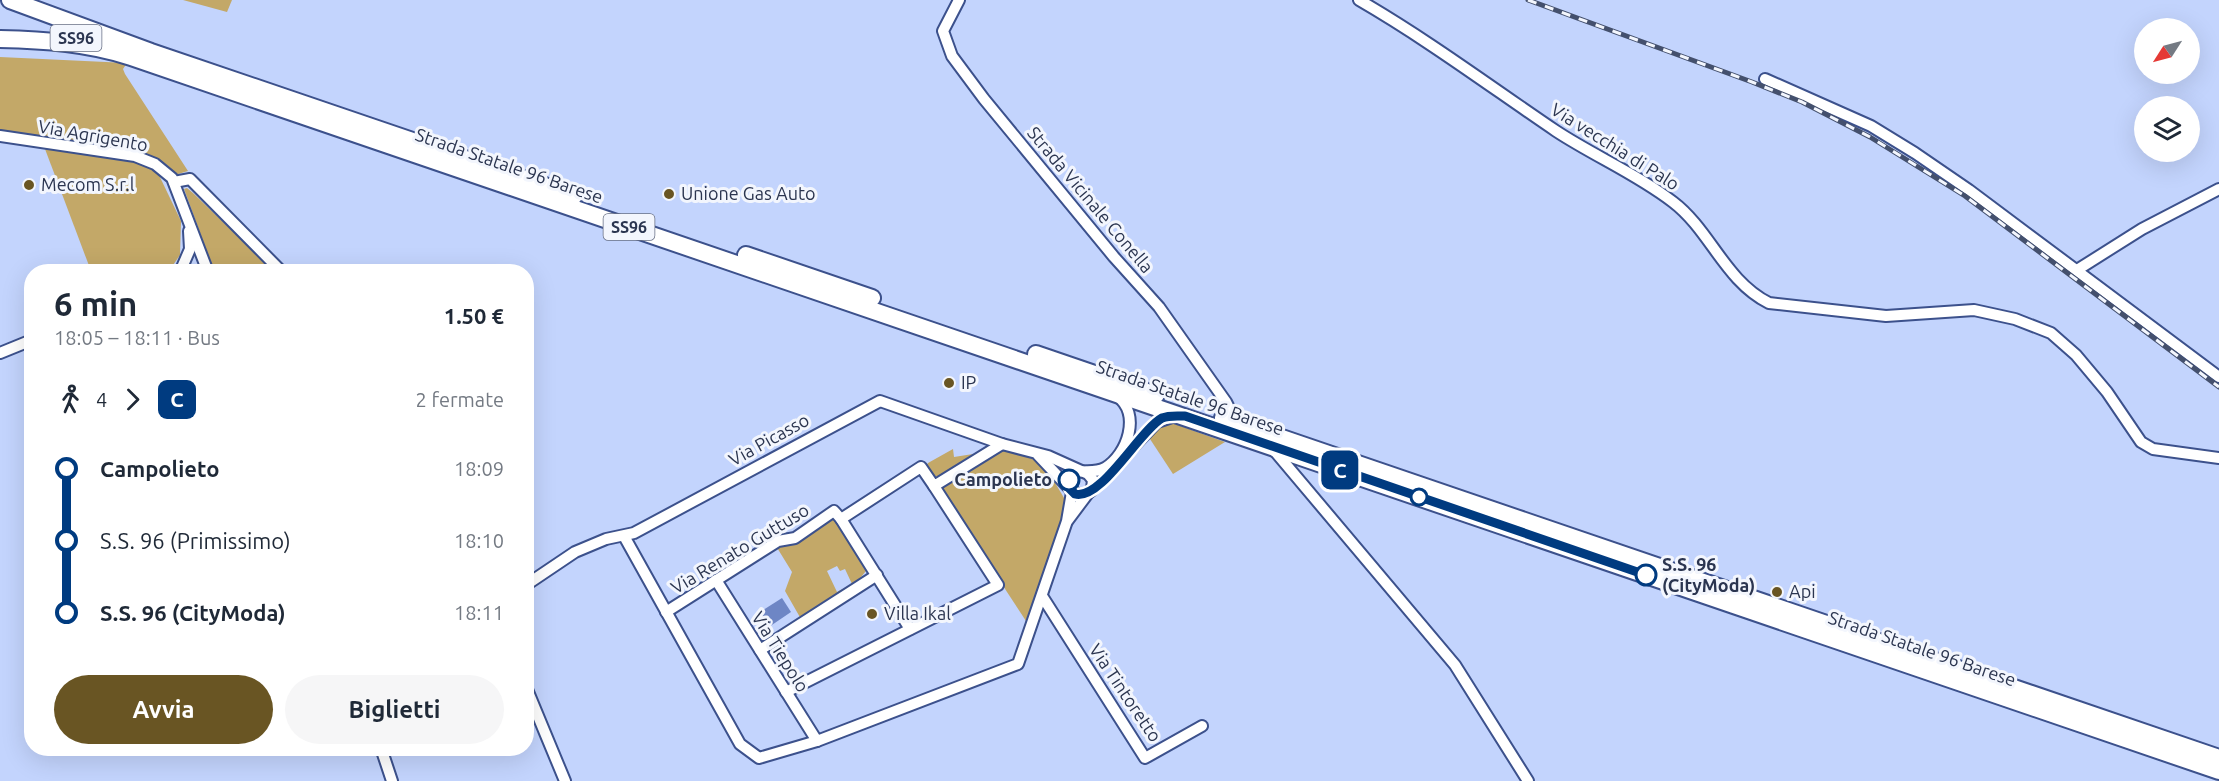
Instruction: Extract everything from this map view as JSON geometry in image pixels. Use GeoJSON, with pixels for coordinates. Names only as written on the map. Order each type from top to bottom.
{"type":"FeatureCollection","features":[{"type":"Feature","properties":{"kind":"main road","name":"SS96"},"geometry":{"type":"LineString","coordinates":[[10,0],[150,58]]}},
{"type":"Feature","properties":{"kind":"main road","name":"SS96"},"geometry":{"type":"LineString","coordinates":[[0,32],[60,35],[150,58]]}},
{"type":"Feature","properties":{"kind":"main road","name":"SS96"},"geometry":{"type":"LineString","coordinates":[[0,39],[94,47],[150,58]]}},
{"type":"Feature","properties":{"kind":"main road"},"geometry":{"type":"LineString","coordinates":[[0,51],[150,58]]}},
{"type":"Feature","properties":{"kind":"main road","name":"Strada Statale 96 Barese"},"geometry":{"type":"LineString","coordinates":[[150,58],[1109,391],[2219,771]]}},
{"type":"Feature","properties":{"kind":"main road","name":"Strada Statale 96 Barese"},"geometry":{"type":"LineString","coordinates":[[150,58],[1228,419],[2219,758]]}},
{"type":"Feature","properties":{"kind":"street","name":"Strada Vicinale Conella"},"geometry":{"type":"LineString","coordinates":[[959,0],[943,31],[952,56],[1013,136],[1072,204],[1113,257],[1159,307],[1226,402],[1230,410],[1228,419]]}},
{"type":"Feature","properties":{"kind":"street","name":"Via vecchia di Palo"},"geometry":{"type":"LineString","coordinates":[[1359,0],[1415,33],[1558,132],[1674,202],[1753,295],[1768,303],[1886,316],[1974,310],[2015,319],[2051,333],[2076,355],[2107,392],[2141,442],[2154,448],[2219,458]]}},
{"type":"Feature","properties":{"kind":"street"},"geometry":{"type":"LineString","coordinates":[[1765,79],[1871,126],[1915,153],[2078,270],[2219,377]]}},
{"type":"Feature","properties":{"kind":"street","name":"Via Agrigento"},"geometry":{"type":"LineString","coordinates":[[0,136],[135,156],[155,164],[174,182]]}},
{"type":"Feature","properties":{"kind":"street"},"geometry":{"type":"LineString","coordinates":[[205,264],[174,182],[190,179],[274,264]]}},
{"type":"Feature","properties":{"kind":"street"},"geometry":{"type":"LineString","coordinates":[[2078,270],[2142,228],[2219,189]]}},
{"type":"Feature","properties":{"kind":"street"},"geometry":{"type":"LineString","coordinates":[[183,264],[190,249],[186,213]]}},
{"type":"Feature","properties":{"kind":"street"},"geometry":{"type":"LineString","coordinates":[[0,353],[24,343]]}},
{"type":"Feature","properties":{"kind":"street"},"geometry":{"type":"LineString","coordinates":[[624,536],[740,744],[759,758],[773,754],[816,741],[1018,664],[1067,521],[1071,490],[1069,480],[1073,473],[1103,469],[1111,464],[1127,438],[1129,412],[1125,402],[1109,391]]}},
{"type":"Feature","properties":{"kind":"street","name":"Via Picasso"},"geometry":{"type":"LineString","coordinates":[[534,580],[575,552],[606,539],[624,536],[873,402],[886,402],[1002,444],[1048,456],[1085,472]]}},
{"type":"Feature","properties":{"kind":"street"},"geometry":{"type":"LineString","coordinates":[[1067,521],[1090,492],[1157,422],[1170,416],[1185,416]]}},
{"type":"Feature","properties":{"kind":"street"},"geometry":{"type":"LineString","coordinates":[[786,692],[998,585],[934,486],[1002,444]]}},
{"type":"Feature","properties":{"kind":"street"},"geometry":{"type":"LineString","coordinates":[[1270,446],[1455,664],[1528,781]]}},
{"type":"Feature","properties":{"kind":"street"},"geometry":{"type":"LineString","coordinates":[[1038,454],[1071,490],[1079,495],[1090,492]]}},
{"type":"Feature","properties":{"kind":"street","name":"Via Renato Guttuso"},"geometry":{"type":"LineString","coordinates":[[666,612],[777,541],[795,537],[834,510],[841,519],[921,467],[934,486]]}},
{"type":"Feature","properties":{"kind":"street"},"geometry":{"type":"LineString","coordinates":[[1085,472],[1093,480],[1090,492]]}},
{"type":"Feature","properties":{"kind":"street"},"geometry":{"type":"LineString","coordinates":[[841,519],[910,629]]}},
{"type":"Feature","properties":{"kind":"street"},"geometry":{"type":"LineString","coordinates":[[760,651],[877,575]]}},
{"type":"Feature","properties":{"kind":"street","name":"Via Tiepolo"},"geometry":{"type":"LineString","coordinates":[[716,580],[816,741]]}},
{"type":"Feature","properties":{"kind":"street","name":"Via Tintoretto"},"geometry":{"type":"LineString","coordinates":[[1042,596],[1145,758],[1202,726]]}},
{"type":"Feature","properties":{"kind":"street"},"geometry":{"type":"LineString","coordinates":[[534,706],[565,781]]}},
{"type":"Feature","properties":{"kind":"street"},"geometry":{"type":"LineString","coordinates":[[384,756],[392,781]]}},
{"type":"Feature","properties":{"kind":"shaded area"},"geometry":{"type":"Polygon","coordinates":[[[183,0],[232,0],[227,12],[183,0]]]}},
{"type":"Feature","properties":{"kind":"shaded area"},"geometry":{"type":"Polygon","coordinates":[[[0,57],[127,63],[123,69],[125,74],[188,171],[175,175],[167,165],[142,152],[0,131],[0,57]]]}},
{"type":"Feature","properties":{"kind":"shaded area"},"geometry":{"type":"Polygon","coordinates":[[[45,149],[140,162],[158,173],[181,221],[180,255],[174,264],[88,264],[45,149]]]}},
{"type":"Feature","properties":{"kind":"shaded area"},"geometry":{"type":"Polygon","coordinates":[[[187,188],[193,193],[267,264],[211,264],[184,189],[187,188]]]}},
{"type":"Feature","properties":{"kind":"shaded area"},"geometry":{"type":"Polygon","coordinates":[[[1172,423],[1225,442],[1173,474],[1148,436],[1159,427],[1172,423]]]}},
{"type":"Feature","properties":{"kind":"shaded area"},"geometry":{"type":"Polygon","coordinates":[[[1001,446],[1044,464],[1067,503],[1026,621],[939,488],[1001,446]]]}},
{"type":"Feature","properties":{"kind":"shaded area"},"geometry":{"type":"Polygon","coordinates":[[[953,449],[954,457],[973,454],[940,476],[932,476],[926,466],[928,463],[953,449]]]}},
{"type":"Feature","properties":{"kind":"shaded area"},"geometry":{"type":"Polygon","coordinates":[[[829,519],[836,520],[866,571],[856,583],[801,619],[785,591],[792,572],[776,546],[829,519]],[[837,566],[827,571],[837,592],[852,584],[845,569],[840,571],[837,566]]]}},
{"type":"Feature","properties":{"kind":"water"},"geometry":{"type":"Polygon","coordinates":[[[782,598],[791,612],[763,631],[754,616],[782,598]]]}},
{"type":"Feature","properties":{"kind":"railway"},"geometry":{"type":"LineString","coordinates":[[1528,0],[1802,102],[1870,137],[1965,196],[2219,387]]}},
{"type":"Feature","properties":{"kind":"bus line","name":"C"},"geometry":{"type":"LineString","coordinates":[[1069,480],[1068,484],[1072,492],[1079,495],[1087,494],[1099,485],[1157,422],[1164,417],[1185,416],[1646,575]]}},
{"type":"Feature","properties":{"kind":"place","name":"Mecom S.r.l"},"geometry":{"type":"Point","coordinates":[29,185]}},
{"type":"Feature","properties":{"kind":"place","name":"Unione Gas Auto"},"geometry":{"type":"Point","coordinates":[669,194]}},
{"type":"Feature","properties":{"kind":"place","name":"IP"},"geometry":{"type":"Point","coordinates":[949,383]}},
{"type":"Feature","properties":{"kind":"place","name":"Campolieto"},"geometry":{"type":"Point","coordinates":[1069,480]}},
{"type":"Feature","properties":{"kind":"place","name":"S.S. 96 (CityModa)"},"geometry":{"type":"Point","coordinates":[1646,575]}},
{"type":"Feature","properties":{"kind":"place","name":"Api"},"geometry":{"type":"Point","coordinates":[1777,592]}},
{"type":"Feature","properties":{"kind":"place","name":"Villa Ikal"},"geometry":{"type":"Point","coordinates":[872,614]}}]}
